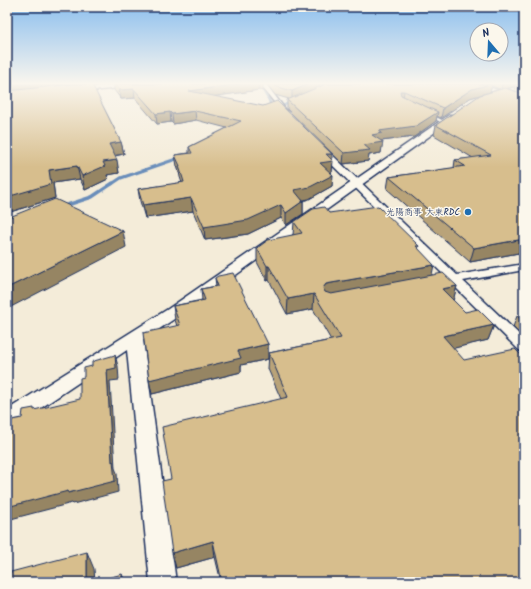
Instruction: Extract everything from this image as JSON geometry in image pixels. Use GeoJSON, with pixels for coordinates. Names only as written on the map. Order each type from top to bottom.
{"type":"FeatureCollection","features":[{"type":"Feature","properties":{"kind":"street"},"geometry":{"type":"LineString","coordinates":[[286,111],[290,119]]}},
{"type":"Feature","properties":{"kind":"street"},"geometry":{"type":"LineString","coordinates":[[7,420],[174,312],[460,111]]}},
{"type":"Feature","properties":{"kind":"street"},"geometry":{"type":"LineString","coordinates":[[312,140],[524,347]]}},
{"type":"Feature","properties":{"kind":"street"},"geometry":{"type":"LineString","coordinates":[[438,282],[524,267]]}},
{"type":"Feature","properties":{"kind":"street"},"geometry":{"type":"LineString","coordinates":[[134,339],[163,582]]}},
{"type":"Feature","properties":{"kind":"lane"},"geometry":{"type":"LineString","coordinates":[[422,112],[444,122]]}},
{"type":"Feature","properties":{"kind":"building"},"geometry":{"type":"Polygon","coordinates":[[[7,111],[106,111],[121,142],[109,144],[117,160],[103,162],[105,166],[82,176],[77,166],[49,170],[51,184],[7,197],[7,111]]]}},
{"type":"Feature","properties":{"kind":"building"},"geometry":{"type":"Polygon","coordinates":[[[154,111],[191,111],[172,114],[170,112],[156,114],[154,111]]]}},
{"type":"Feature","properties":{"kind":"building"},"geometry":{"type":"Polygon","coordinates":[[[197,111],[288,111],[332,154],[326,154],[333,161],[320,163],[333,175],[310,187],[294,190],[303,201],[286,213],[281,205],[248,220],[204,227],[191,198],[143,205],[138,189],[184,182],[180,166],[175,155],[192,153],[189,147],[241,121],[197,111]]]}},
{"type":"Feature","properties":{"kind":"building"},"geometry":{"type":"Polygon","coordinates":[[[299,111],[438,112],[416,126],[379,131],[382,133],[372,135],[383,142],[364,145],[370,150],[344,153],[299,111]]]}},
{"type":"Feature","properties":{"kind":"building"},"geometry":{"type":"Polygon","coordinates":[[[456,111],[524,111],[524,239],[474,248],[389,177],[465,166],[455,160],[491,155],[436,125],[456,111]]]}},
{"type":"Feature","properties":{"kind":"building"},"geometry":{"type":"Polygon","coordinates":[[[55,199],[123,231],[7,288],[7,218],[55,199]]]}},
{"type":"Feature","properties":{"kind":"building"},"geometry":{"type":"Polygon","coordinates":[[[378,206],[419,246],[416,246],[434,265],[326,284],[323,288],[325,292],[331,294],[443,273],[457,286],[442,289],[465,312],[478,309],[494,325],[443,336],[464,360],[515,349],[524,358],[524,582],[222,582],[213,541],[172,553],[162,481],[171,479],[162,427],[288,397],[269,353],[341,338],[314,294],[288,299],[257,248],[268,240],[302,233],[294,222],[313,209],[324,207],[329,213],[378,206]]]}},
{"type":"Feature","properties":{"kind":"building"},"geometry":{"type":"Polygon","coordinates":[[[233,273],[268,344],[238,351],[241,358],[149,380],[143,333],[180,325],[173,306],[205,300],[201,289],[218,286],[215,278],[233,273]]]}},
{"type":"Feature","properties":{"kind":"building"},"geometry":{"type":"Polygon","coordinates":[[[524,314],[524,322],[517,316],[524,314]]]}},
{"type":"Feature","properties":{"kind":"building"},"geometry":{"type":"Polygon","coordinates":[[[115,355],[116,368],[107,370],[112,462],[113,461],[115,481],[68,493],[68,491],[7,507],[7,421],[22,418],[23,410],[34,408],[34,410],[80,399],[80,378],[84,377],[84,368],[92,366],[92,362],[94,361],[115,355]]]}},
{"type":"Feature","properties":{"kind":"building"},"geometry":{"type":"Polygon","coordinates":[[[87,552],[87,582],[7,582],[7,573],[87,552]]]}},
{"type":"Feature","properties":{"kind":"building"},"geometry":{"type":"Polygon","coordinates":[[[122,574],[123,582],[94,582],[122,574]]]}},
{"type":"Feature","properties":{"kind":"waterway"},"geometry":{"type":"LineString","coordinates":[[112,184],[121,178],[182,157]]}},
{"type":"Feature","properties":{"kind":"waterway"},"geometry":{"type":"LineString","coordinates":[[64,206],[92,197],[113,183]]}},
{"type":"Feature","properties":{"kind":"place","name":"光陽商事 大東RDC"},"geometry":{"type":"Point","coordinates":[468,212]}}]}
